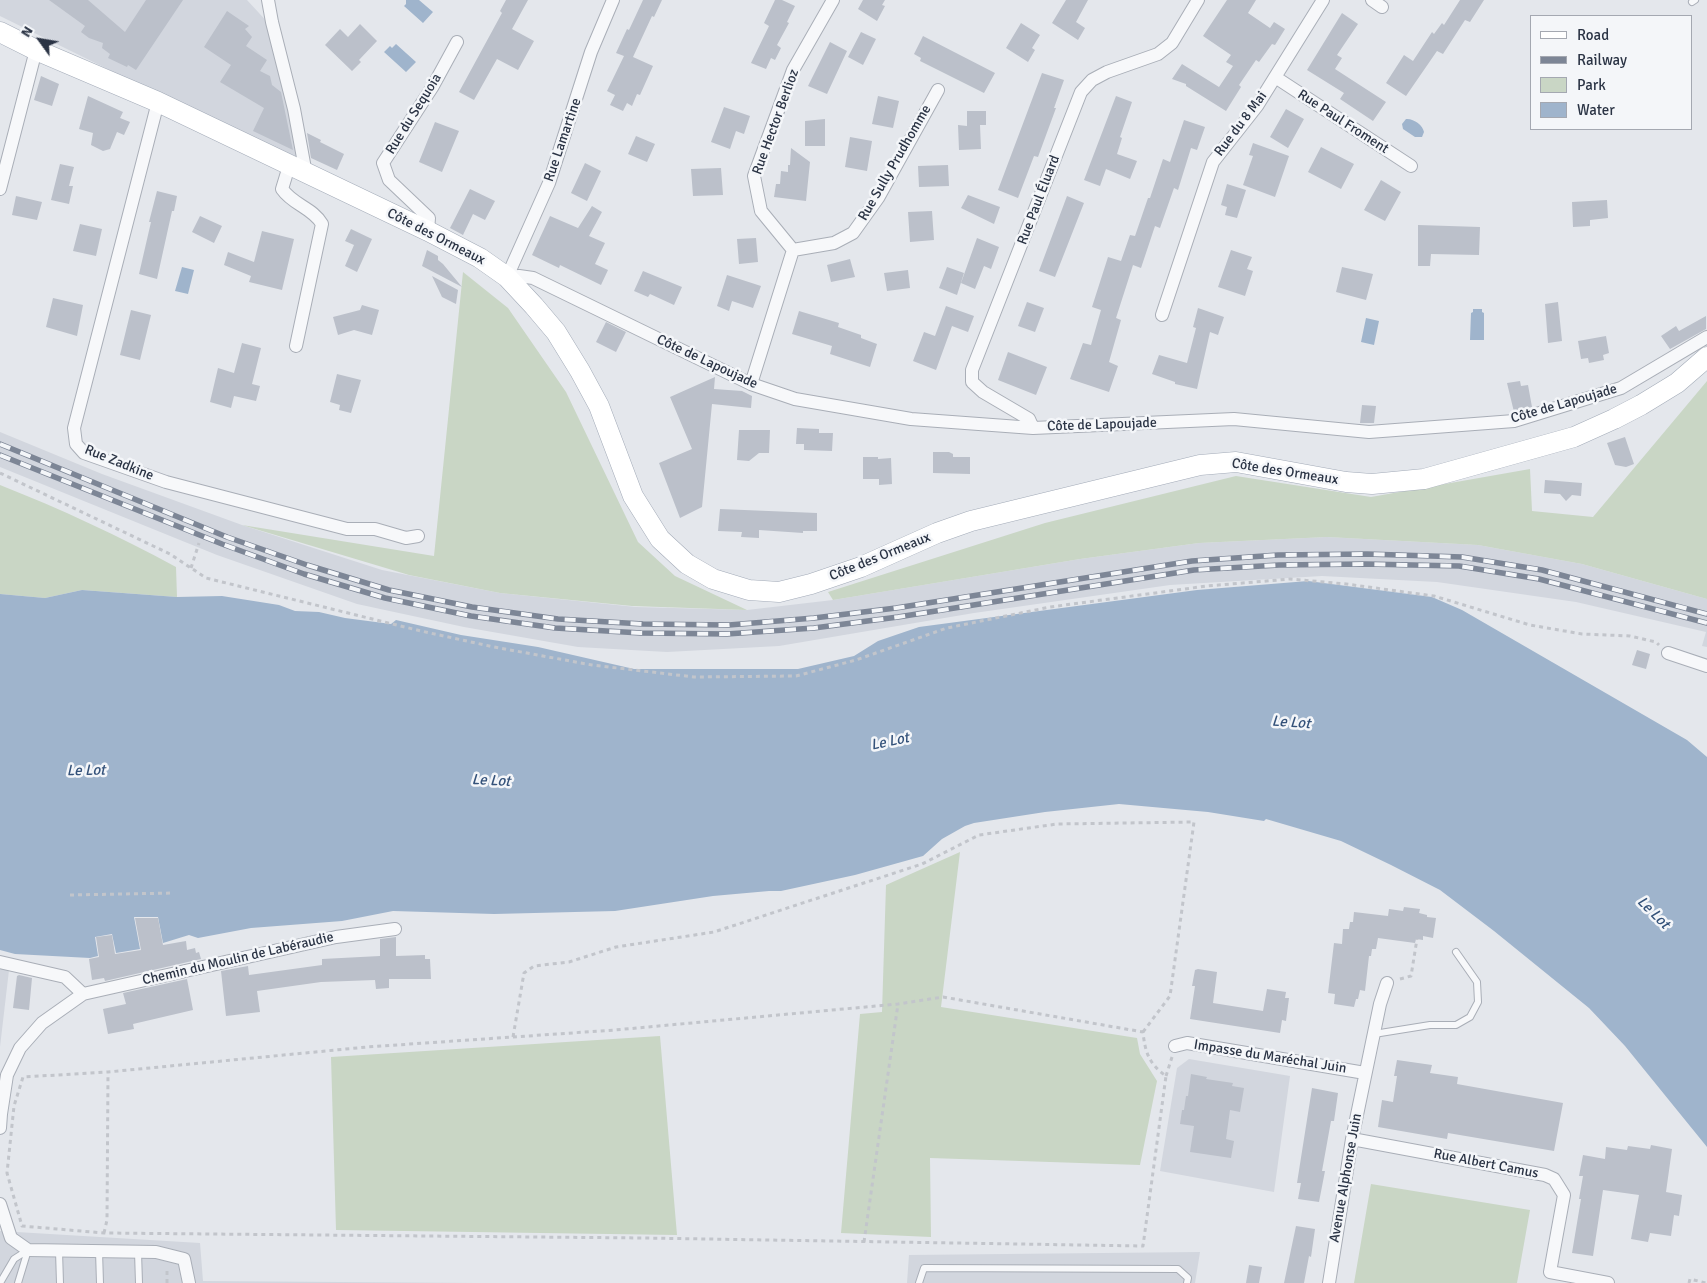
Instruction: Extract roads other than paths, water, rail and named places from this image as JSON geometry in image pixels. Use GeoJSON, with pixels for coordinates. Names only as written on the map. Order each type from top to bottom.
{"type":"FeatureCollection","features":[{"type":"Feature","properties":{"kind":"main road","name":"Côte des Ormeaux"},"geometry":{"type":"LineString","coordinates":[[0,32],[36,50],[158,102],[428,231],[480,258],[507,277],[556,332],[580,371],[599,406],[633,496],[660,539],[687,564],[713,579],[749,590],[779,592],[810,584],[862,567],[937,533],[971,521],[1200,465],[1236,462],[1346,482],[1372,484],[1424,479],[1574,437],[1641,405],[1677,382],[1707,357]]}},
{"type":"Feature","properties":{"kind":"street"},"geometry":{"type":"LineString","coordinates":[[268,0],[294,109],[297,170],[282,189],[288,198],[318,217],[322,224],[296,346]]}},
{"type":"Feature","properties":{"kind":"street","name":"Rue Lamartine"},"geometry":{"type":"LineString","coordinates":[[507,277],[549,183],[592,52],[613,0]]}},
{"type":"Feature","properties":{"kind":"street","name":"Rue Hector Berlioz"},"geometry":{"type":"LineString","coordinates":[[794,250],[761,211],[754,176],[793,70],[833,0]]}},
{"type":"Feature","properties":{"kind":"street","name":"Rue Paul Éluard"},"geometry":{"type":"LineString","coordinates":[[1033,428],[1028,419],[983,392],[972,382],[972,370],[1081,92],[1092,80],[1107,72],[1158,54],[1172,43],[1198,0]]}},
{"type":"Feature","properties":{"kind":"street","name":"Rue du 8 Mai"},"geometry":{"type":"LineString","coordinates":[[1162,316],[1213,162],[1257,106],[1323,0]]}},
{"type":"Feature","properties":{"kind":"street","name":"Rue du Sequoia"},"geometry":{"type":"LineString","coordinates":[[428,231],[429,218],[389,180],[383,163],[434,86],[457,42]]}},
{"type":"Feature","properties":{"kind":"street"},"geometry":{"type":"LineString","coordinates":[[0,189],[36,50]]}},
{"type":"Feature","properties":{"kind":"street","name":"Rue Paul Froment"},"geometry":{"type":"LineString","coordinates":[[1275,77],[1411,166]]}},
{"type":"Feature","properties":{"kind":"street","name":"Rue Sully Prudhomme"},"geometry":{"type":"LineString","coordinates":[[794,250],[834,243],[854,233],[878,198],[938,90]]}},
{"type":"Feature","properties":{"kind":"street","name":"Rue Zadkine"},"geometry":{"type":"LineString","coordinates":[[158,102],[74,428],[76,444],[84,452],[166,482],[347,529],[375,529],[406,538],[418,536]]}},
{"type":"Feature","properties":{"kind":"street"},"geometry":{"type":"LineString","coordinates":[[751,384],[794,250]]}},
{"type":"Feature","properties":{"kind":"street","name":"Côte de Lapoujade"},"geometry":{"type":"LineString","coordinates":[[507,277],[534,278],[751,384],[795,400],[911,419],[1033,428],[1234,419],[1369,432],[1514,420],[1621,388],[1707,337]]}},
{"type":"Feature","properties":{"kind":"street"},"geometry":{"type":"LineString","coordinates":[[1668,653],[1707,666]]}},
{"type":"Feature","properties":{"kind":"street","name":"Chemin du Moulin de Labéraudie"},"geometry":{"type":"LineString","coordinates":[[0,1128],[7,1075],[20,1048],[42,1023],[83,994],[336,936],[395,929]]}},
{"type":"Feature","properties":{"kind":"street"},"geometry":{"type":"LineString","coordinates":[[0,962],[65,977],[83,994]]}},
{"type":"Feature","properties":{"kind":"street","name":"Avenue Alphonse Juin"},"geometry":{"type":"LineString","coordinates":[[1329,1283],[1352,1139],[1380,1004],[1387,983]]}},
{"type":"Feature","properties":{"kind":"street","name":"Impasse du Maréchal Juin"},"geometry":{"type":"LineString","coordinates":[[1175,1046],[1187,1043],[1365,1073]]}},
{"type":"Feature","properties":{"kind":"street","name":"Rue Albert Camus"},"geometry":{"type":"LineString","coordinates":[[1352,1139],[1545,1175],[1554,1179],[1564,1195],[1550,1272],[1608,1283]]}},
{"type":"Feature","properties":{"kind":"street"},"geometry":{"type":"LineString","coordinates":[[0,1204],[11,1238],[28,1250],[156,1252],[184,1259],[189,1283]]}},
{"type":"Feature","properties":{"kind":"lane"},"geometry":{"type":"LineString","coordinates":[[1374,1034],[1430,1025],[1456,1025],[1470,1017],[1478,1002],[1477,982],[1456,952]]}},
{"type":"Feature","properties":{"kind":"lane"},"geometry":{"type":"LineString","coordinates":[[0,1283],[14,1259],[28,1250]]}},
{"type":"Feature","properties":{"kind":"lane"},"geometry":{"type":"LineString","coordinates":[[18,1283],[28,1250]]}},
{"type":"Feature","properties":{"kind":"lane"},"geometry":{"type":"LineString","coordinates":[[59,1250],[60,1283]]}},
{"type":"Feature","properties":{"kind":"lane"},"geometry":{"type":"LineString","coordinates":[[100,1251],[100,1283]]}},
{"type":"Feature","properties":{"kind":"lane"},"geometry":{"type":"LineString","coordinates":[[138,1252],[139,1283]]}},
{"type":"Feature","properties":{"kind":"lane"},"geometry":{"type":"LineString","coordinates":[[920,1283],[924,1268],[1178,1269],[1188,1278],[1187,1283]]}},
{"type":"Feature","properties":{"kind":"water"},"geometry":{"type":"Polygon","coordinates":[[[406,0],[419,0],[433,12],[423,23],[404,6],[406,0]]]}},
{"type":"Feature","properties":{"kind":"water"},"geometry":{"type":"Polygon","coordinates":[[[396,44],[416,62],[406,72],[384,52],[390,46],[392,48],[396,44]]]}},
{"type":"Feature","properties":{"kind":"water"},"geometry":{"type":"Polygon","coordinates":[[[1406,119],[1415,121],[1420,125],[1424,132],[1422,137],[1415,137],[1403,129],[1402,124],[1406,119]]]}},
{"type":"Feature","properties":{"kind":"water"},"geometry":{"type":"Polygon","coordinates":[[[182,267],[194,270],[188,294],[175,291],[182,267]]]}},
{"type":"Feature","properties":{"kind":"water"},"geometry":{"type":"Polygon","coordinates":[[[1473,309],[1482,309],[1484,313],[1484,340],[1470,340],[1471,313],[1473,309]]]}},
{"type":"Feature","properties":{"kind":"water"},"geometry":{"type":"Polygon","coordinates":[[[1366,318],[1379,321],[1374,345],[1361,342],[1366,318]]]}},
{"type":"Feature","properties":{"kind":"water","name":"Le Lot"},"geometry":{"type":"Polygon","coordinates":[[[1308,581],[1432,597],[1462,610],[1687,740],[1707,757],[1707,1147],[1625,1046],[1589,1008],[1440,890],[1341,841],[1266,819],[1264,821],[1208,812],[1119,804],[1045,812],[974,823],[942,839],[923,856],[855,875],[781,891],[713,896],[615,911],[494,914],[393,911],[342,921],[251,928],[198,938],[189,935],[163,943],[158,917],[134,917],[140,949],[116,953],[112,934],[95,937],[98,956],[90,958],[15,954],[0,950],[0,594],[45,598],[82,590],[177,597],[222,596],[279,605],[295,611],[319,612],[345,618],[391,624],[396,620],[461,635],[538,647],[634,669],[798,669],[854,656],[878,641],[919,627],[1197,590],[1308,581]]]}},
{"type":"Feature","properties":{"kind":"railway"},"geometry":{"type":"LineString","coordinates":[[0,444],[227,537],[307,565],[389,590],[472,607],[558,619],[643,624],[729,625],[814,618],[896,608],[1192,561],[1278,555],[1367,554],[1462,557],[1542,570],[1707,614]]}},
{"type":"Feature","properties":{"kind":"railway"},"geometry":{"type":"LineString","coordinates":[[0,455],[222,544],[304,574],[385,598],[471,616],[555,628],[641,633],[727,634],[814,628],[898,617],[1194,570],[1279,565],[1366,564],[1459,566],[1539,579],[1707,623]]}}]}
